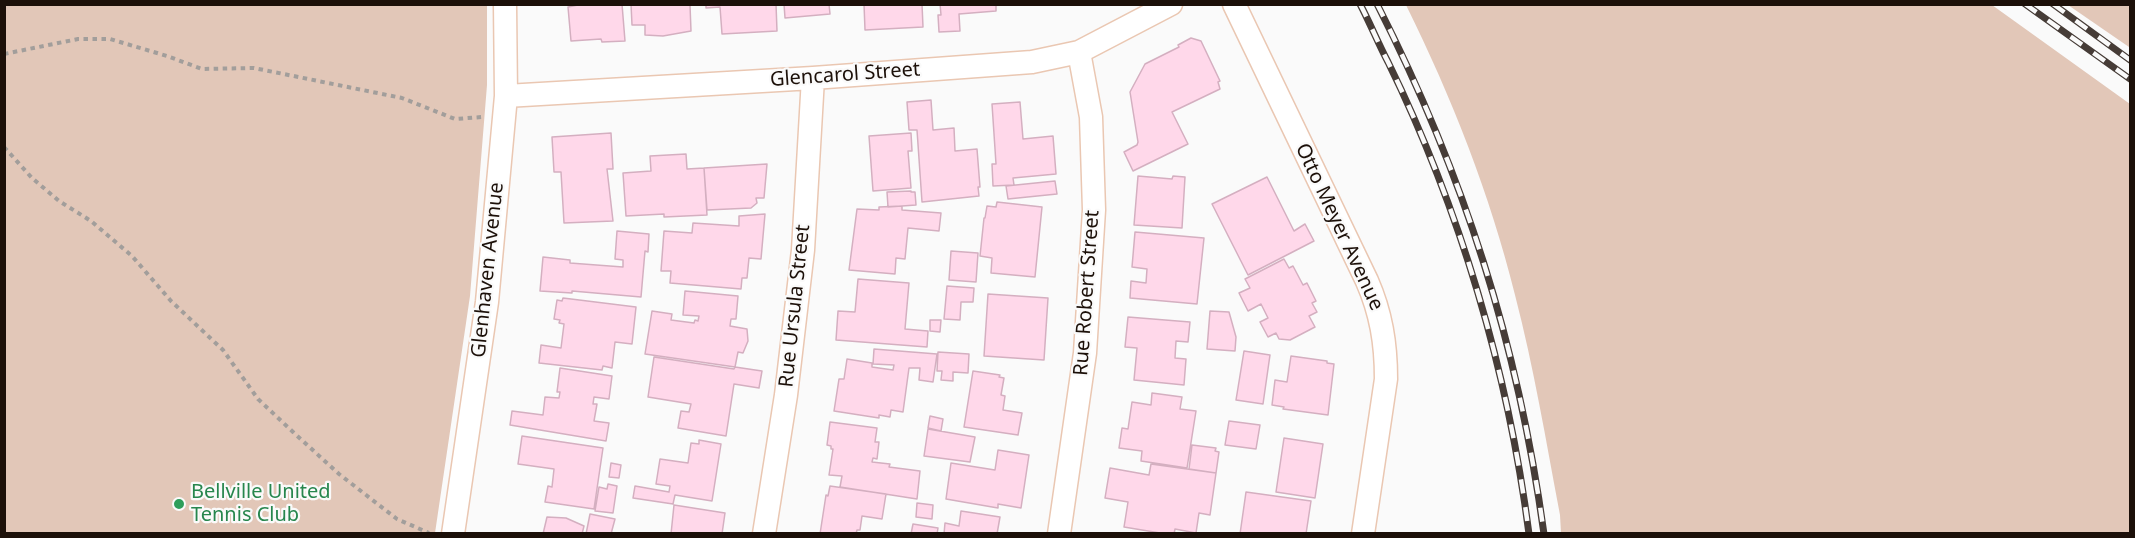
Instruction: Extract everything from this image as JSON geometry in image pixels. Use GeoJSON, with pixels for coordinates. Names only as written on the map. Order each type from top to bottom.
{"type":"FeatureCollection","features":[{"type":"Feature","properties":{"kind":"street","name":"Glenhaven Avenue"},"geometry":{"type":"LineString","coordinates":[[453,534],[487,302],[505,107],[505,4]]}},
{"type":"Feature","properties":{"kind":"street","name":"Glencarol Street"},"geometry":{"type":"LineString","coordinates":[[505,107],[813,78],[1032,62],[1079,52],[1171,4]]}},
{"type":"Feature","properties":{"kind":"street","name":"Otto Meyer Avenue"},"geometry":{"type":"LineString","coordinates":[[1234,4],[1367,281],[1377,304],[1383,328],[1386,378],[1363,534]]}},
{"type":"Feature","properties":{"kind":"street","name":"Rue Robert Street"},"geometry":{"type":"LineString","coordinates":[[1059,534],[1085,353],[1094,210],[1091,117],[1079,52]]}},
{"type":"Feature","properties":{"kind":"street","name":"Rue Ursula Street"},"geometry":{"type":"LineString","coordinates":[[764,534],[786,395],[802,261],[813,78]]}},
{"type":"Feature","properties":{"kind":"path"},"geometry":{"type":"LineString","coordinates":[[4,54],[78,39],[110,39],[202,69],[254,68],[402,98],[455,119],[481,117],[505,107]]}},
{"type":"Feature","properties":{"kind":"path"},"geometry":{"type":"LineString","coordinates":[[4,147],[32,178],[91,221],[132,256],[171,301],[223,350],[258,399],[339,474],[397,519],[430,534]]}},
{"type":"Feature","properties":{"kind":"shaded area"},"geometry":{"type":"Polygon","coordinates":[[[4,5],[487,5],[487,85],[470,296],[435,533],[5,533],[4,5]]]}},
{"type":"Feature","properties":{"kind":"shaded area"},"geometry":{"type":"Polygon","coordinates":[[[1406,5],[1992,5],[2130,104],[2130,533],[1561,533],[1560,515],[1534,377],[1505,257],[1482,183],[1454,111],[1406,5]]]}},
{"type":"Feature","properties":{"kind":"shaded area"},"geometry":{"type":"Polygon","coordinates":[[[2068,5],[2130,5],[2130,48],[2129,47],[2068,5]]]}},
{"type":"Feature","properties":{"kind":"building"},"geometry":{"type":"Polygon","coordinates":[[[583,4],[622,4],[625,41],[602,42],[601,39],[571,41],[568,7],[583,4]]]}},
{"type":"Feature","properties":{"kind":"building"},"geometry":{"type":"Polygon","coordinates":[[[631,4],[690,5],[691,31],[663,36],[645,35],[645,25],[632,25],[631,4]]]}},
{"type":"Feature","properties":{"kind":"building"},"geometry":{"type":"Polygon","coordinates":[[[706,4],[776,4],[777,31],[722,34],[720,7],[706,8],[706,4]]]}},
{"type":"Feature","properties":{"kind":"building"},"geometry":{"type":"Polygon","coordinates":[[[784,4],[829,4],[830,14],[785,18],[784,4]]]}},
{"type":"Feature","properties":{"kind":"building"},"geometry":{"type":"Polygon","coordinates":[[[864,4],[922,4],[923,27],[865,30],[864,4]]]}},
{"type":"Feature","properties":{"kind":"building"},"geometry":{"type":"Polygon","coordinates":[[[940,4],[996,4],[996,11],[959,14],[960,31],[939,32],[940,4]]]}},
{"type":"Feature","properties":{"kind":"building"},"geometry":{"type":"Polygon","coordinates":[[[1191,38],[1201,41],[1220,81],[1218,82],[1220,89],[1172,112],[1188,144],[1133,171],[1124,152],[1137,145],[1138,142],[1130,92],[1145,64],[1179,47],[1178,45],[1191,38]]]}},
{"type":"Feature","properties":{"kind":"building"},"geometry":{"type":"Polygon","coordinates":[[[931,100],[933,130],[954,128],[955,151],[977,149],[979,196],[922,202],[917,130],[909,130],[907,102],[931,100]]]}},
{"type":"Feature","properties":{"kind":"building"},"geometry":{"type":"Polygon","coordinates":[[[1020,102],[1023,139],[1053,136],[1056,174],[1013,178],[1014,185],[993,186],[992,164],[996,164],[992,104],[1020,102]]]}},
{"type":"Feature","properties":{"kind":"building"},"geometry":{"type":"Polygon","coordinates":[[[611,133],[613,169],[607,169],[613,221],[564,223],[561,172],[554,172],[552,137],[611,133]]]}},
{"type":"Feature","properties":{"kind":"building"},"geometry":{"type":"Polygon","coordinates":[[[911,133],[912,151],[908,151],[911,188],[873,191],[869,136],[911,133]]]}},
{"type":"Feature","properties":{"kind":"building"},"geometry":{"type":"Polygon","coordinates":[[[686,154],[687,169],[704,168],[707,215],[626,216],[623,173],[651,171],[650,156],[686,154]]]}},
{"type":"Feature","properties":{"kind":"building"},"geometry":{"type":"Polygon","coordinates":[[[767,164],[764,198],[756,198],[757,203],[751,208],[707,210],[704,168],[767,164]]]}},
{"type":"Feature","properties":{"kind":"building"},"geometry":{"type":"Polygon","coordinates":[[[1138,176],[1172,179],[1173,176],[1185,177],[1182,228],[1134,225],[1138,176]]]}},
{"type":"Feature","properties":{"kind":"building"},"geometry":{"type":"Polygon","coordinates":[[[1267,177],[1294,231],[1305,224],[1314,241],[1248,275],[1212,204],[1267,177]]]}},
{"type":"Feature","properties":{"kind":"building"},"geometry":{"type":"Polygon","coordinates":[[[1055,181],[1057,194],[1008,199],[1006,186],[1055,181]]]}},
{"type":"Feature","properties":{"kind":"building"},"geometry":{"type":"Polygon","coordinates":[[[887,192],[915,192],[916,205],[888,207],[887,192]]]}},
{"type":"Feature","properties":{"kind":"building"},"geometry":{"type":"Polygon","coordinates":[[[997,202],[1042,207],[1035,277],[991,273],[992,258],[980,256],[987,206],[996,207],[997,202]]]}},
{"type":"Feature","properties":{"kind":"building"},"geometry":{"type":"Polygon","coordinates":[[[902,206],[902,210],[941,213],[939,231],[908,228],[905,259],[896,258],[895,274],[849,270],[857,209],[879,210],[879,207],[902,206]]]}},
{"type":"Feature","properties":{"kind":"building"},"geometry":{"type":"Polygon","coordinates":[[[765,214],[761,259],[749,258],[747,278],[742,278],[741,289],[670,283],[671,271],[661,271],[664,231],[692,233],[693,223],[739,226],[739,216],[765,214]]]}},
{"type":"Feature","properties":{"kind":"building"},"geometry":{"type":"Polygon","coordinates":[[[617,231],[649,234],[648,252],[645,251],[641,297],[572,291],[572,293],[540,291],[543,257],[570,260],[570,263],[623,267],[623,260],[615,259],[617,231]]]}},
{"type":"Feature","properties":{"kind":"building"},"geometry":{"type":"Polygon","coordinates":[[[1135,232],[1204,238],[1197,304],[1130,298],[1131,281],[1146,283],[1147,269],[1132,267],[1135,232]]]}},
{"type":"Feature","properties":{"kind":"building"},"geometry":{"type":"Polygon","coordinates":[[[951,251],[978,253],[976,282],[949,280],[951,251]]]}},
{"type":"Feature","properties":{"kind":"building"},"geometry":{"type":"Polygon","coordinates":[[[1284,259],[1289,268],[1293,266],[1303,285],[1307,283],[1316,301],[1312,303],[1317,312],[1309,316],[1315,327],[1290,340],[1279,339],[1276,333],[1268,337],[1260,322],[1268,318],[1261,304],[1248,311],[1239,293],[1250,288],[1245,279],[1284,259]]]}},
{"type":"Feature","properties":{"kind":"building"},"geometry":{"type":"Polygon","coordinates":[[[858,279],[909,283],[905,329],[928,331],[927,347],[836,340],[838,311],[855,312],[858,279]]]}},
{"type":"Feature","properties":{"kind":"building"},"geometry":{"type":"Polygon","coordinates":[[[947,286],[974,288],[973,302],[961,302],[960,320],[944,319],[947,286]]]}},
{"type":"Feature","properties":{"kind":"building"},"geometry":{"type":"Polygon","coordinates":[[[685,291],[738,296],[736,319],[731,319],[730,326],[747,329],[748,341],[743,353],[738,352],[735,367],[645,354],[652,311],[672,314],[671,320],[694,323],[695,320],[698,321],[699,316],[683,315],[685,291]]]}},
{"type":"Feature","properties":{"kind":"building"},"geometry":{"type":"Polygon","coordinates":[[[988,294],[1048,298],[1044,360],[984,356],[988,294]]]}},
{"type":"Feature","properties":{"kind":"building"},"geometry":{"type":"Polygon","coordinates":[[[563,298],[636,307],[632,344],[615,342],[612,368],[603,366],[602,370],[539,363],[541,345],[561,348],[564,324],[554,319],[557,300],[562,301],[563,298]]]}},
{"type":"Feature","properties":{"kind":"building"},"geometry":{"type":"Polygon","coordinates":[[[1210,311],[1229,312],[1236,337],[1235,351],[1207,349],[1210,311]]]}},
{"type":"Feature","properties":{"kind":"building"},"geometry":{"type":"Polygon","coordinates":[[[1128,317],[1190,322],[1188,342],[1176,341],[1175,358],[1186,359],[1184,385],[1134,380],[1137,348],[1125,347],[1128,317]]]}},
{"type":"Feature","properties":{"kind":"building"},"geometry":{"type":"Polygon","coordinates":[[[930,320],[941,320],[940,332],[930,331],[930,320]]]}},
{"type":"Feature","properties":{"kind":"building"},"geometry":{"type":"Polygon","coordinates":[[[874,349],[937,354],[933,382],[919,380],[920,368],[909,368],[903,412],[891,410],[890,417],[879,415],[879,418],[834,411],[839,379],[844,379],[847,359],[872,363],[872,367],[893,370],[894,365],[873,364],[874,349]]]}},
{"type":"Feature","properties":{"kind":"building"},"geometry":{"type":"Polygon","coordinates":[[[1244,351],[1270,355],[1263,404],[1236,400],[1244,351]]]}},
{"type":"Feature","properties":{"kind":"building"},"geometry":{"type":"Polygon","coordinates":[[[938,352],[969,354],[968,373],[953,372],[953,381],[941,380],[942,371],[937,371],[938,352]]]}},
{"type":"Feature","properties":{"kind":"building"},"geometry":{"type":"Polygon","coordinates":[[[1291,356],[1334,364],[1328,415],[1283,409],[1284,407],[1272,405],[1275,380],[1287,382],[1291,356]]]}},
{"type":"Feature","properties":{"kind":"building"},"geometry":{"type":"Polygon","coordinates":[[[654,357],[762,371],[759,388],[734,384],[726,436],[678,428],[681,411],[689,412],[691,404],[648,397],[654,357]]]}},
{"type":"Feature","properties":{"kind":"building"},"geometry":{"type":"Polygon","coordinates":[[[560,368],[612,376],[609,399],[594,397],[593,404],[597,404],[594,421],[609,423],[606,441],[510,425],[512,411],[543,415],[545,397],[559,398],[560,392],[557,392],[560,368]]]}},
{"type":"Feature","properties":{"kind":"building"},"geometry":{"type":"Polygon","coordinates":[[[973,371],[1000,375],[999,377],[1004,378],[1001,395],[1005,396],[1003,410],[1022,413],[1018,435],[964,427],[973,371]]]}},
{"type":"Feature","properties":{"kind":"building"},"geometry":{"type":"Polygon","coordinates":[[[1152,393],[1182,397],[1180,409],[1196,411],[1187,468],[1141,461],[1142,451],[1119,448],[1122,428],[1128,429],[1132,402],[1151,405],[1152,393]]]}},
{"type":"Feature","properties":{"kind":"building"},"geometry":{"type":"Polygon","coordinates":[[[930,416],[943,419],[941,431],[928,428],[930,416]]]}},
{"type":"Feature","properties":{"kind":"building"},"geometry":{"type":"Polygon","coordinates":[[[1229,421],[1260,425],[1256,449],[1225,445],[1229,421]]]}},
{"type":"Feature","properties":{"kind":"building"},"geometry":{"type":"Polygon","coordinates":[[[830,422],[877,428],[875,442],[879,442],[877,459],[873,458],[872,462],[920,471],[917,499],[840,487],[842,476],[829,475],[833,449],[827,445],[830,422]]]}},
{"type":"Feature","properties":{"kind":"building"},"geometry":{"type":"Polygon","coordinates":[[[928,429],[975,437],[970,462],[924,456],[928,429]]]}},
{"type":"Feature","properties":{"kind":"building"},"geometry":{"type":"Polygon","coordinates":[[[522,436],[603,448],[594,509],[545,502],[548,486],[552,487],[554,469],[518,464],[522,436]]]}},
{"type":"Feature","properties":{"kind":"building"},"geometry":{"type":"Polygon","coordinates":[[[1284,438],[1323,444],[1315,498],[1276,492],[1284,438]]]}},
{"type":"Feature","properties":{"kind":"building"},"geometry":{"type":"Polygon","coordinates":[[[699,440],[721,444],[712,501],[675,495],[673,504],[633,498],[635,486],[669,492],[670,486],[656,484],[660,459],[688,463],[691,443],[699,444],[699,440]]]}},
{"type":"Feature","properties":{"kind":"building"},"geometry":{"type":"Polygon","coordinates":[[[1192,445],[1216,448],[1215,451],[1219,452],[1216,473],[1189,469],[1192,445]]]}},
{"type":"Feature","properties":{"kind":"building"},"geometry":{"type":"Polygon","coordinates":[[[998,450],[1029,455],[1021,508],[998,504],[998,508],[946,499],[951,463],[995,470],[998,450]]]}},
{"type":"Feature","properties":{"kind":"building"},"geometry":{"type":"Polygon","coordinates":[[[611,463],[621,465],[619,478],[609,477],[611,463]]]}},
{"type":"Feature","properties":{"kind":"building"},"geometry":{"type":"Polygon","coordinates":[[[1151,464],[1216,473],[1210,515],[1199,513],[1196,533],[1175,529],[1174,534],[1166,534],[1124,527],[1128,502],[1105,498],[1110,468],[1149,475],[1151,464]]]}},
{"type":"Feature","properties":{"kind":"building"},"geometry":{"type":"Polygon","coordinates":[[[608,484],[617,486],[613,513],[595,511],[599,487],[607,489],[608,484]]]}},
{"type":"Feature","properties":{"kind":"building"},"geometry":{"type":"Polygon","coordinates":[[[830,486],[886,494],[882,519],[862,516],[860,530],[857,530],[856,534],[820,534],[826,495],[828,496],[830,486]]]}},
{"type":"Feature","properties":{"kind":"building"},"geometry":{"type":"Polygon","coordinates":[[[1246,492],[1311,501],[1306,534],[1240,534],[1246,492]]]}},
{"type":"Feature","properties":{"kind":"building"},"geometry":{"type":"Polygon","coordinates":[[[917,503],[933,505],[932,519],[916,517],[917,503]]]}},
{"type":"Feature","properties":{"kind":"building"},"geometry":{"type":"Polygon","coordinates":[[[674,505],[725,513],[722,534],[671,534],[674,505]]]}},
{"type":"Feature","properties":{"kind":"building"},"geometry":{"type":"Polygon","coordinates":[[[961,511],[1000,517],[997,534],[944,534],[945,523],[959,526],[961,511]]]}},
{"type":"Feature","properties":{"kind":"building"},"geometry":{"type":"Polygon","coordinates":[[[590,514],[615,519],[611,534],[586,534],[590,514]]]}},
{"type":"Feature","properties":{"kind":"building"},"geometry":{"type":"Polygon","coordinates":[[[547,517],[566,518],[584,526],[582,534],[543,534],[547,517]]]}},
{"type":"Feature","properties":{"kind":"building"},"geometry":{"type":"Polygon","coordinates":[[[913,524],[938,528],[937,534],[911,534],[913,524]]]}},
{"type":"Feature","properties":{"kind":"railway"},"geometry":{"type":"LineString","coordinates":[[1360,4],[1414,118],[1459,233],[1478,292],[1508,412],[1529,534]]}},
{"type":"Feature","properties":{"kind":"railway"},"geometry":{"type":"LineString","coordinates":[[1377,4],[1436,132],[1483,262],[1503,328],[1519,395],[1544,534]]}},
{"type":"Feature","properties":{"kind":"railway"},"geometry":{"type":"LineString","coordinates":[[2025,4],[2130,79]]}},
{"type":"Feature","properties":{"kind":"railway"},"geometry":{"type":"LineString","coordinates":[[2053,4],[2130,60]]}},
{"type":"Feature","properties":{"kind":"place","name":"Bellville United Tennis Club"},"geometry":{"type":"Point","coordinates":[179,504]}}]}
